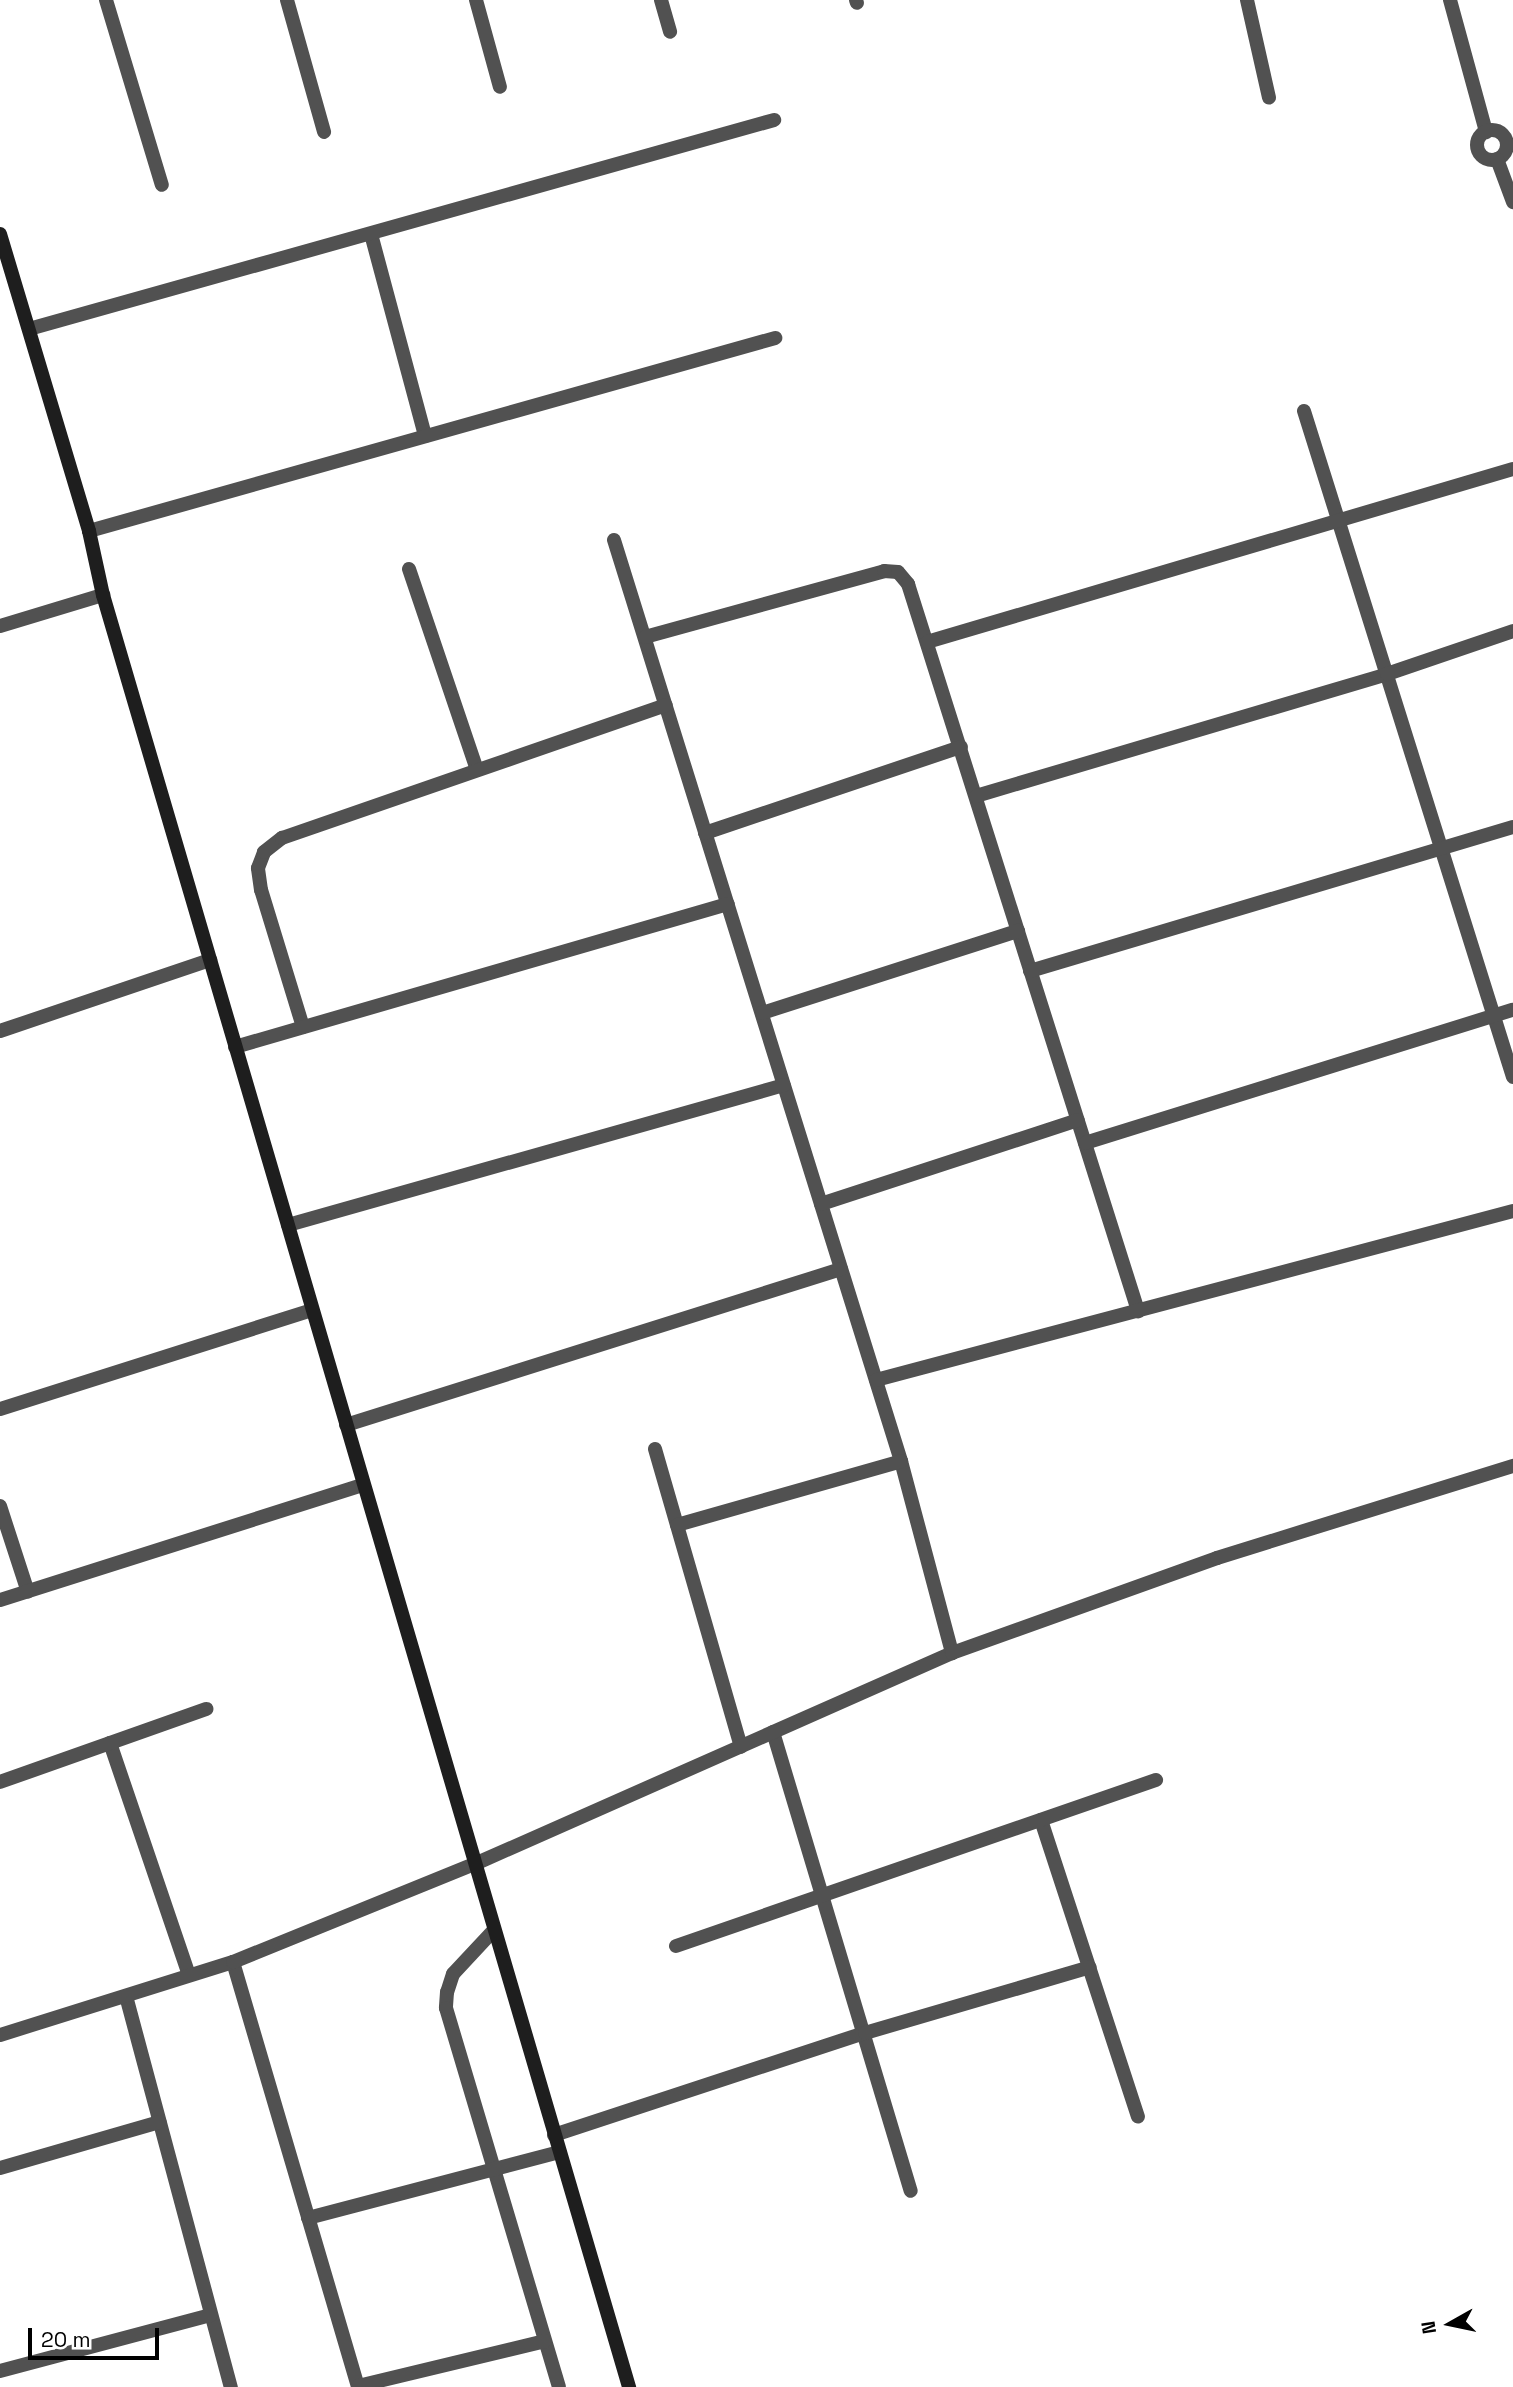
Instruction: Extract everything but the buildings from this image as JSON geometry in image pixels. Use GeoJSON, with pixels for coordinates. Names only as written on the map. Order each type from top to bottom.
{"type":"FeatureCollection","features":[{"type":"Feature","properties":{"kind":"street"},"geometry":{"type":"LineString","coordinates":[[106,0],[162,185]]}},
{"type":"Feature","properties":{"kind":"street"},"geometry":{"type":"LineString","coordinates":[[287,0],[324,132]]}},
{"type":"Feature","properties":{"kind":"street"},"geometry":{"type":"LineString","coordinates":[[476,0],[500,87]]}},
{"type":"Feature","properties":{"kind":"street"},"geometry":{"type":"LineString","coordinates":[[661,0],[670,32]]}},
{"type":"Feature","properties":{"kind":"street"},"geometry":{"type":"LineString","coordinates":[[1247,0],[1269,98]]}},
{"type":"Feature","properties":{"kind":"street"},"geometry":{"type":"LineString","coordinates":[[1450,0],[1486,132]]}},
{"type":"Feature","properties":{"kind":"street"},"geometry":{"type":"LineString","coordinates":[[29,329],[774,120]]}},
{"type":"Feature","properties":{"kind":"street"},"geometry":{"type":"LineString","coordinates":[[1486,132],[1499,132],[1506,139],[1505,153],[1497,159],[1486,159],[1480,152],[1477,143],[1486,132]]}},
{"type":"Feature","properties":{"kind":"street"},"geometry":{"type":"LineString","coordinates":[[1497,159],[1513,202]]}},
{"type":"Feature","properties":{"kind":"street"},"geometry":{"type":"LineString","coordinates":[[0,234],[89,531],[103,595],[235,1047],[629,2387]]}},
{"type":"Feature","properties":{"kind":"street"},"geometry":{"type":"LineString","coordinates":[[371,234],[425,436]]}},
{"type":"Feature","properties":{"kind":"street"},"geometry":{"type":"LineString","coordinates":[[89,531],[775,338]]}},
{"type":"Feature","properties":{"kind":"street"},"geometry":{"type":"LineString","coordinates":[[1304,411],[1513,1077]]}},
{"type":"Feature","properties":{"kind":"street"},"geometry":{"type":"LineString","coordinates":[[927,642],[1513,469]]}},
{"type":"Feature","properties":{"kind":"street"},"geometry":{"type":"LineString","coordinates":[[614,540],[901,1461],[952,1653]]}},
{"type":"Feature","properties":{"kind":"street"},"geometry":{"type":"LineString","coordinates":[[409,569],[477,770]]}},
{"type":"Feature","properties":{"kind":"street"},"geometry":{"type":"LineString","coordinates":[[645,637],[884,571],[898,572],[908,583],[1138,1311]]}},
{"type":"Feature","properties":{"kind":"street"},"geometry":{"type":"LineString","coordinates":[[0,626],[103,595]]}},
{"type":"Feature","properties":{"kind":"street"},"geometry":{"type":"LineString","coordinates":[[976,796],[1387,674],[1513,631]]}},
{"type":"Feature","properties":{"kind":"street"},"geometry":{"type":"LineString","coordinates":[[303,1027],[261,890],[258,868],[264,852],[282,838],[666,705]]}},
{"type":"Feature","properties":{"kind":"street"},"geometry":{"type":"LineString","coordinates":[[705,833],[961,747]]}},
{"type":"Feature","properties":{"kind":"street"},"geometry":{"type":"LineString","coordinates":[[1030,971],[1513,827]]}},
{"type":"Feature","properties":{"kind":"street"},"geometry":{"type":"LineString","coordinates":[[235,1047],[728,904]]}},
{"type":"Feature","properties":{"kind":"street"},"geometry":{"type":"LineString","coordinates":[[762,1013],[1018,931]]}},
{"type":"Feature","properties":{"kind":"street"},"geometry":{"type":"LineString","coordinates":[[0,1031],[210,960]]}},
{"type":"Feature","properties":{"kind":"street"},"geometry":{"type":"LineString","coordinates":[[1085,1143],[1513,1010]]}},
{"type":"Feature","properties":{"kind":"street"},"geometry":{"type":"LineString","coordinates":[[288,1225],[784,1086]]}},
{"type":"Feature","properties":{"kind":"street"},"geometry":{"type":"LineString","coordinates":[[821,1204],[1077,1120]]}},
{"type":"Feature","properties":{"kind":"street"},"geometry":{"type":"LineString","coordinates":[[876,1380],[1513,1211]]}},
{"type":"Feature","properties":{"kind":"street"},"geometry":{"type":"LineString","coordinates":[[346,1425],[841,1269]]}},
{"type":"Feature","properties":{"kind":"street"},"geometry":{"type":"LineString","coordinates":[[0,1409],[312,1310]]}},
{"type":"Feature","properties":{"kind":"street"},"geometry":{"type":"LineString","coordinates":[[655,1449],[741,1747]]}},
{"type":"Feature","properties":{"kind":"street"},"geometry":{"type":"LineString","coordinates":[[677,1525],[901,1461]]}},
{"type":"Feature","properties":{"kind":"street"},"geometry":{"type":"LineString","coordinates":[[0,2035],[233,1962],[477,1863],[952,1653],[1217,1558],[1513,1466]]}},
{"type":"Feature","properties":{"kind":"street"},"geometry":{"type":"LineString","coordinates":[[0,1600],[363,1485]]}},
{"type":"Feature","properties":{"kind":"street"},"geometry":{"type":"LineString","coordinates":[[0,1506],[29,1592]]}},
{"type":"Feature","properties":{"kind":"street"},"geometry":{"type":"LineString","coordinates":[[0,1782],[206,1709]]}},
{"type":"Feature","properties":{"kind":"street"},"geometry":{"type":"LineString","coordinates":[[773,1732],[911,2190]]}},
{"type":"Feature","properties":{"kind":"street"},"geometry":{"type":"LineString","coordinates":[[110,1743],[189,1975]]}},
{"type":"Feature","properties":{"kind":"street"},"geometry":{"type":"LineString","coordinates":[[676,1946],[1156,1780]]}},
{"type":"Feature","properties":{"kind":"street"},"geometry":{"type":"LineString","coordinates":[[1041,1820],[1139,2117]]}},
{"type":"Feature","properties":{"kind":"street"},"geometry":{"type":"LineString","coordinates":[[494,1930],[453,1974],[447,1992],[446,2008],[559,2387]]}},
{"type":"Feature","properties":{"kind":"street"},"geometry":{"type":"LineString","coordinates":[[233,1962],[358,2386],[545,2341]]}},
{"type":"Feature","properties":{"kind":"street"},"geometry":{"type":"LineString","coordinates":[[554,2135],[864,2033],[1090,1967]]}},
{"type":"Feature","properties":{"kind":"street"},"geometry":{"type":"LineString","coordinates":[[125,1996],[231,2387]]}},
{"type":"Feature","properties":{"kind":"street"},"geometry":{"type":"LineString","coordinates":[[0,2168],[159,2122]]}},
{"type":"Feature","properties":{"kind":"street"},"geometry":{"type":"LineString","coordinates":[[308,2218],[559,2152]]}},
{"type":"Feature","properties":{"kind":"street"},"geometry":{"type":"LineString","coordinates":[[0,2371],[211,2315]]}}]}
